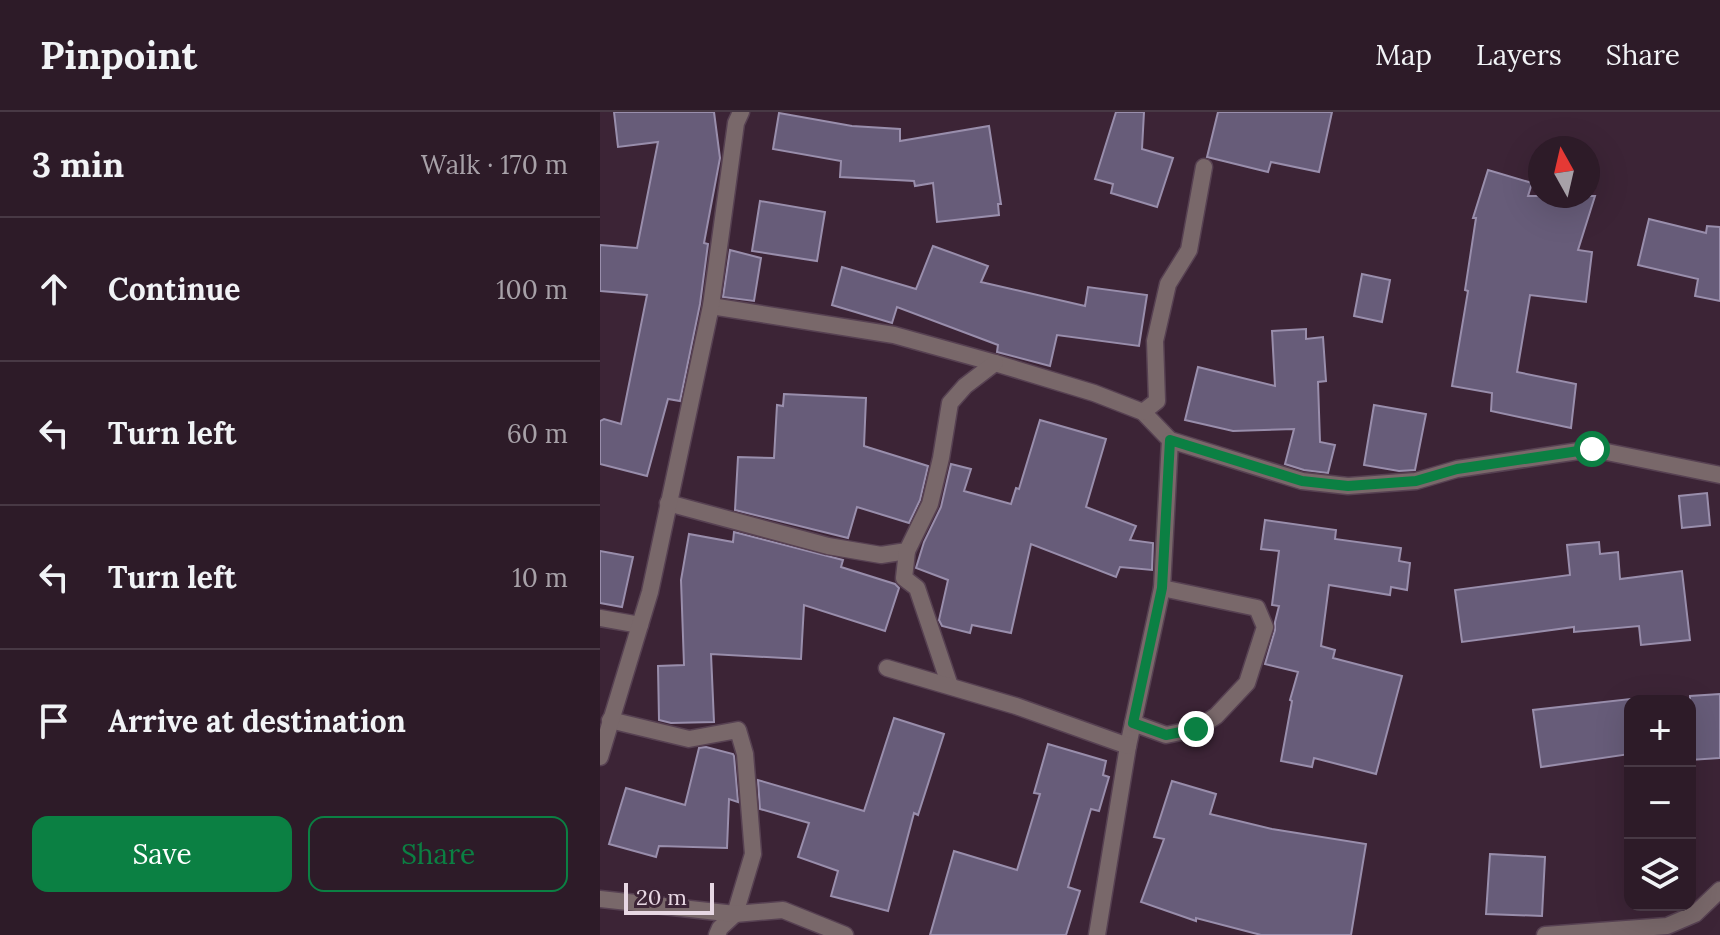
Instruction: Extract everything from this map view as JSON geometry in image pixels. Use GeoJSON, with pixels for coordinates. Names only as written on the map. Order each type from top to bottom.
{"type":"FeatureCollection","features":[{"type":"Feature","properties":{"kind":"street"},"geometry":{"type":"LineString","coordinates":[[600,757],[640,625],[668,503],[711,306],[736,123],[741,112]]}},
{"type":"Feature","properties":{"kind":"street"},"geometry":{"type":"LineString","coordinates":[[1143,412],[1157,401],[1155,341],[1168,284],[1189,250],[1204,167]]}},
{"type":"Feature","properties":{"kind":"street"},"geometry":{"type":"LineString","coordinates":[[711,306],[894,335],[995,363],[1094,393],[1143,412],[1170,440],[1302,481],[1348,486],[1416,481],[1457,469],[1592,449],[1720,475]]}},
{"type":"Feature","properties":{"kind":"street"},"geometry":{"type":"LineString","coordinates":[[950,686],[917,588],[904,578],[907,551],[930,504],[950,403],[965,386],[995,363]]}},
{"type":"Feature","properties":{"kind":"street"},"geometry":{"type":"LineString","coordinates":[[1097,935],[1128,746],[1162,588],[1170,440]]}},
{"type":"Feature","properties":{"kind":"street"},"geometry":{"type":"LineString","coordinates":[[668,503],[828,546],[881,555],[907,551]]}},
{"type":"Feature","properties":{"kind":"street"},"geometry":{"type":"LineString","coordinates":[[1133,723],[1166,735],[1196,729],[1216,716],[1247,683],[1265,627],[1257,608],[1162,588]]}},
{"type":"Feature","properties":{"kind":"street"},"geometry":{"type":"LineString","coordinates":[[600,618],[640,625]]}},
{"type":"Feature","properties":{"kind":"street"},"geometry":{"type":"LineString","coordinates":[[887,668],[1016,706],[1128,746]]}},
{"type":"Feature","properties":{"kind":"street"},"geometry":{"type":"LineString","coordinates":[[610,720],[689,739],[738,730],[745,754],[753,854],[735,914],[717,935]]}},
{"type":"Feature","properties":{"kind":"street"},"geometry":{"type":"LineString","coordinates":[[1545,935],[1671,930],[1695,914],[1720,890]]}},
{"type":"Feature","properties":{"kind":"street"},"geometry":{"type":"LineString","coordinates":[[600,899],[735,914],[783,910],[845,935]]}},
{"type":"Feature","properties":{"kind":"building"},"geometry":{"type":"Polygon","coordinates":[[[614,112],[714,112],[720,158],[704,243],[708,244],[700,304],[680,401],[668,399],[647,476],[600,464],[600,421],[604,419],[621,424],[647,295],[600,291],[600,245],[637,248],[658,142],[618,147],[614,112]]]}},
{"type":"Feature","properties":{"kind":"building"},"geometry":{"type":"Polygon","coordinates":[[[1116,112],[1144,112],[1142,149],[1173,158],[1157,207],[1111,193],[1113,184],[1095,179],[1116,112]]]}},
{"type":"Feature","properties":{"kind":"building"},"geometry":{"type":"Polygon","coordinates":[[[1218,112],[1332,112],[1319,172],[1271,162],[1268,172],[1207,157],[1218,112]]]}},
{"type":"Feature","properties":{"kind":"building"},"geometry":{"type":"Polygon","coordinates":[[[779,113],[852,126],[900,129],[900,141],[989,126],[1001,204],[998,204],[999,215],[937,222],[933,183],[915,186],[914,181],[840,177],[841,161],[773,149],[779,113]]]}},
{"type":"Feature","properties":{"kind":"building"},"geometry":{"type":"Polygon","coordinates":[[[1488,170],[1528,182],[1528,208],[1591,208],[1578,250],[1592,252],[1586,302],[1530,295],[1517,372],[1576,384],[1571,428],[1491,411],[1492,393],[1452,386],[1468,291],[1465,290],[1476,218],[1473,218],[1488,170]]]}},
{"type":"Feature","properties":{"kind":"building"},"geometry":{"type":"Polygon","coordinates":[[[760,201],[825,212],[817,261],[752,251],[760,201]]]}},
{"type":"Feature","properties":{"kind":"building"},"geometry":{"type":"Polygon","coordinates":[[[1649,219],[1706,233],[1707,226],[1720,227],[1720,301],[1695,296],[1698,279],[1638,265],[1649,219]]]}},
{"type":"Feature","properties":{"kind":"building"},"geometry":{"type":"Polygon","coordinates":[[[933,246],[988,266],[981,282],[1085,306],[1088,287],[1147,295],[1139,346],[1057,335],[1050,366],[997,352],[998,345],[897,307],[892,323],[832,305],[842,267],[916,289],[933,246]]]}},
{"type":"Feature","properties":{"kind":"building"},"geometry":{"type":"Polygon","coordinates":[[[730,250],[761,258],[754,301],[723,297],[730,250]]]}},
{"type":"Feature","properties":{"kind":"building"},"geometry":{"type":"Polygon","coordinates":[[[1362,274],[1390,280],[1382,322],[1354,316],[1362,274]]]}},
{"type":"Feature","properties":{"kind":"building"},"geometry":{"type":"Polygon","coordinates":[[[1306,329],[1306,339],[1323,337],[1326,381],[1318,382],[1320,442],[1335,445],[1328,473],[1285,464],[1294,429],[1233,431],[1185,420],[1198,367],[1275,386],[1272,331],[1306,329]]]}},
{"type":"Feature","properties":{"kind":"building"},"geometry":{"type":"Polygon","coordinates":[[[784,394],[866,398],[864,446],[928,466],[920,500],[909,523],[857,507],[848,538],[735,510],[738,457],[774,458],[777,405],[783,406],[784,394]]]}},
{"type":"Feature","properties":{"kind":"building"},"geometry":{"type":"Polygon","coordinates":[[[1374,405],[1426,414],[1415,470],[1399,471],[1364,465],[1374,405]]]}},
{"type":"Feature","properties":{"kind":"building"},"geometry":{"type":"Polygon","coordinates":[[[1040,420],[1106,439],[1086,507],[1136,526],[1130,540],[1153,543],[1152,570],[1120,567],[1116,577],[1031,544],[1011,633],[972,625],[970,633],[942,626],[939,620],[948,580],[916,568],[924,542],[941,507],[951,464],[971,469],[964,491],[1011,504],[1016,488],[1019,489],[1040,420]]]}},
{"type":"Feature","properties":{"kind":"building"},"geometry":{"type":"Polygon","coordinates":[[[1707,493],[1710,525],[1682,528],[1679,496],[1707,493]]]}},
{"type":"Feature","properties":{"kind":"building"},"geometry":{"type":"Polygon","coordinates":[[[1265,520],[1336,530],[1335,539],[1401,548],[1399,561],[1410,563],[1407,590],[1391,587],[1390,595],[1329,585],[1321,646],[1335,650],[1333,658],[1402,676],[1376,774],[1314,758],[1312,767],[1281,761],[1290,700],[1298,672],[1265,664],[1279,606],[1272,605],[1279,551],[1261,549],[1265,520]]]}},
{"type":"Feature","properties":{"kind":"building"},"geometry":{"type":"Polygon","coordinates":[[[734,532],[843,560],[841,567],[895,584],[899,588],[885,631],[804,605],[801,659],[711,654],[714,722],[671,723],[659,720],[658,666],[684,665],[681,580],[689,534],[733,542],[734,532]]]}},
{"type":"Feature","properties":{"kind":"building"},"geometry":{"type":"Polygon","coordinates":[[[1599,542],[1600,554],[1618,552],[1620,579],[1682,571],[1690,640],[1641,645],[1639,626],[1574,632],[1574,627],[1462,642],[1455,590],[1570,575],[1567,545],[1599,542]]]}},
{"type":"Feature","properties":{"kind":"building"},"geometry":{"type":"Polygon","coordinates":[[[600,551],[633,557],[622,607],[600,603],[600,551]]]}},
{"type":"Feature","properties":{"kind":"building"},"geometry":{"type":"Polygon","coordinates":[[[1720,694],[1720,758],[1696,760],[1696,696],[1720,694]]]}},
{"type":"Feature","properties":{"kind":"building"},"geometry":{"type":"Polygon","coordinates":[[[1624,700],[1624,755],[1541,767],[1533,710],[1624,700]]]}},
{"type":"Feature","properties":{"kind":"building"},"geometry":{"type":"Polygon","coordinates":[[[894,718],[944,734],[918,815],[914,813],[888,911],[831,896],[838,871],[798,857],[809,823],[760,809],[758,780],[864,811],[894,718]]]}},
{"type":"Feature","properties":{"kind":"building"},"geometry":{"type":"Polygon","coordinates":[[[1048,744],[1106,761],[1103,775],[1109,777],[1099,811],[1091,809],[1068,887],[1080,891],[1066,935],[930,935],[954,851],[1017,870],[1040,794],[1034,793],[1048,744]]]}},
{"type":"Feature","properties":{"kind":"building"},"geometry":{"type":"Polygon","coordinates":[[[706,747],[734,756],[738,802],[729,799],[727,848],[659,846],[656,857],[609,844],[626,788],[685,805],[699,748],[706,747]]]}},
{"type":"Feature","properties":{"kind":"building"},"geometry":{"type":"Polygon","coordinates":[[[1172,781],[1216,794],[1210,814],[1272,829],[1366,844],[1351,935],[1261,935],[1196,918],[1196,921],[1141,902],[1164,839],[1154,837],[1172,781]]]}},
{"type":"Feature","properties":{"kind":"building"},"geometry":{"type":"Polygon","coordinates":[[[1490,854],[1545,857],[1542,916],[1486,914],[1490,854]]]}},
{"type":"Feature","properties":{"kind":"route"},"geometry":{"type":"LineString","coordinates":[[1196,729],[1166,735],[1133,723],[1162,588],[1170,440],[1302,481],[1348,486],[1416,481],[1457,469],[1592,449]]}}]}
